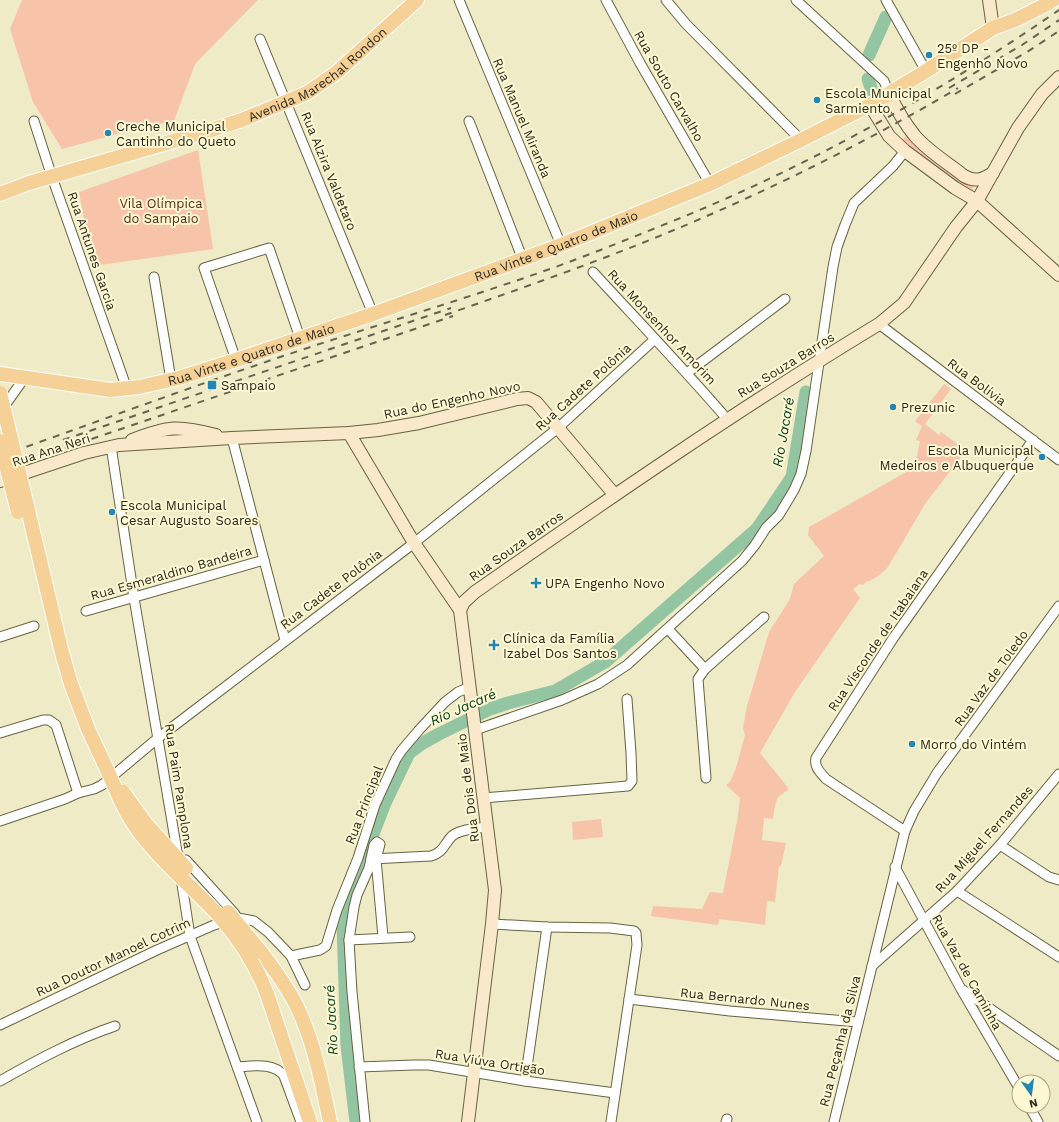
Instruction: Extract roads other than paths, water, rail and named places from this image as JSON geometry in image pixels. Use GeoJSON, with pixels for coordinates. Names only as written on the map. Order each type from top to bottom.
{"type":"FeatureCollection","features":[{"type":"Feature","properties":{"kind":"main road","name":"Avenida Marechal Rondon"},"geometry":{"type":"LineString","coordinates":[[0,194],[242,120],[307,93],[328,79],[417,0]]}},
{"type":"Feature","properties":{"kind":"main road"},"geometry":{"type":"LineString","coordinates":[[989,0],[993,28]]}},
{"type":"Feature","properties":{"kind":"main road","name":"Rua Vinte e Quatro de Maio"},"geometry":{"type":"LineString","coordinates":[[0,374],[110,390],[127,389],[171,380],[373,314],[523,260],[710,184],[870,105],[993,28],[1015,20],[1053,0]]}},
{"type":"Feature","properties":{"kind":"main road","name":"Rua Souza Barros"},"geometry":{"type":"LineString","coordinates":[[460,610],[464,602],[475,592],[614,494],[727,419],[879,324],[904,302],[956,227],[980,204],[983,190],[1018,128],[1042,94],[1059,77]]}},
{"type":"Feature","properties":{"kind":"main road"},"geometry":{"type":"LineString","coordinates":[[889,94],[914,135],[964,176],[976,180],[985,178],[994,172]]}},
{"type":"Feature","properties":{"kind":"main road"},"geometry":{"type":"LineString","coordinates":[[870,105],[889,136],[905,151],[955,188],[980,204],[1059,274]]}},
{"type":"Feature","properties":{"kind":"main road"},"geometry":{"type":"LineString","coordinates":[[0,393],[30,544],[42,570],[62,653],[88,730],[123,807],[134,825],[160,855],[219,916],[252,961],[267,994],[310,1122]]}},
{"type":"Feature","properties":{"kind":"main road","name":"Rua do Engenho Novo"},"geometry":{"type":"LineString","coordinates":[[115,445],[156,431],[179,427],[230,438],[349,433],[419,424],[523,398],[532,399],[536,402],[614,494]]}},
{"type":"Feature","properties":{"kind":"main road","name":"Rua Dois de Maio"},"geometry":{"type":"LineString","coordinates":[[349,433],[414,543],[460,610],[495,890],[468,1122]]}},
{"type":"Feature","properties":{"kind":"main road"},"geometry":{"type":"LineString","coordinates":[[0,441],[23,511]]}},
{"type":"Feature","properties":{"kind":"main road","name":"Rua Ana Neri"},"geometry":{"type":"LineString","coordinates":[[0,481],[115,445]]}},
{"type":"Feature","properties":{"kind":"main road"},"geometry":{"type":"LineString","coordinates":[[109,774],[147,825],[226,910],[261,952],[291,996],[307,1031],[317,1061],[330,1122]]}},
{"type":"Feature","properties":{"kind":"street","name":"Rua Manuel Miranda"},"geometry":{"type":"LineString","coordinates":[[459,0],[561,245]]}},
{"type":"Feature","properties":{"kind":"street","name":"Rua Souto Carvalho"},"geometry":{"type":"LineString","coordinates":[[606,0],[710,184]]}},
{"type":"Feature","properties":{"kind":"street"},"geometry":{"type":"LineString","coordinates":[[666,0],[686,24],[801,140]]}},
{"type":"Feature","properties":{"kind":"street"},"geometry":{"type":"LineString","coordinates":[[796,0],[884,81],[889,94]]}},
{"type":"Feature","properties":{"kind":"street"},"geometry":{"type":"LineString","coordinates":[[886,0],[926,71]]}},
{"type":"Feature","properties":{"kind":"street","name":"Rua Alzira Valdetaro"},"geometry":{"type":"LineString","coordinates":[[260,39],[373,314]]}},
{"type":"Feature","properties":{"kind":"street","name":"Rua Antunes Garcia"},"geometry":{"type":"LineString","coordinates":[[34,121],[52,177],[127,389]]}},
{"type":"Feature","properties":{"kind":"street"},"geometry":{"type":"LineString","coordinates":[[469,121],[523,260]]}},
{"type":"Feature","properties":{"kind":"street"},"geometry":{"type":"LineString","coordinates":[[475,726],[562,700],[598,684],[627,665],[668,629],[713,586],[742,562],[766,528],[779,515],[794,490],[801,474],[806,451],[837,247],[854,203],[892,166],[905,151]]}},
{"type":"Feature","properties":{"kind":"street"},"geometry":{"type":"LineString","coordinates":[[236,360],[204,268],[269,248],[300,338]]}},
{"type":"Feature","properties":{"kind":"street","name":"Rua Monsenhor Amorim"},"geometry":{"type":"LineString","coordinates":[[593,272],[687,373],[727,419]]}},
{"type":"Feature","properties":{"kind":"street"},"geometry":{"type":"LineString","coordinates":[[154,277],[171,380]]}},
{"type":"Feature","properties":{"kind":"street"},"geometry":{"type":"LineString","coordinates":[[687,373],[785,299]]}},
{"type":"Feature","properties":{"kind":"street","name":"Rua Bolívia"},"geometry":{"type":"LineString","coordinates":[[879,324],[1059,460]]}},
{"type":"Feature","properties":{"kind":"street","name":"Rua Cadete Polônia"},"geometry":{"type":"LineString","coordinates":[[0,821],[66,799],[78,793],[94,789],[102,785],[158,738],[414,543],[558,428],[655,339]]}},
{"type":"Feature","properties":{"kind":"street"},"geometry":{"type":"LineString","coordinates":[[0,411],[12,397],[25,377]]}},
{"type":"Feature","properties":{"kind":"street"},"geometry":{"type":"LineString","coordinates":[[230,438],[285,640]]}},
{"type":"Feature","properties":{"kind":"street","name":"Rua Visconde de Itabaiana"},"geometry":{"type":"LineString","coordinates":[[905,831],[818,772],[816,758],[818,752],[894,636],[1033,440]]}},
{"type":"Feature","properties":{"kind":"street","name":"Rua Paim Pamplona"},"geometry":{"type":"LineString","coordinates":[[115,445],[134,598],[190,936],[257,1122]]}},
{"type":"Feature","properties":{"kind":"street","name":"Rua Esmeraldino Bandeira"},"geometry":{"type":"LineString","coordinates":[[86,611],[264,560]]}},
{"type":"Feature","properties":{"kind":"street","name":"Rua Vaz de Toledo"},"geometry":{"type":"LineString","coordinates":[[872,966],[895,867],[905,831],[914,811],[933,779],[1059,606]]}},
{"type":"Feature","properties":{"kind":"street"},"geometry":{"type":"LineString","coordinates":[[706,778],[697,682],[700,674],[705,669],[764,617]]}},
{"type":"Feature","properties":{"kind":"street"},"geometry":{"type":"LineString","coordinates":[[0,637],[34,626]]}},
{"type":"Feature","properties":{"kind":"street"},"geometry":{"type":"LineString","coordinates":[[668,629],[705,669]]}},
{"type":"Feature","properties":{"kind":"street","name":"Rua Principal"},"geometry":{"type":"LineString","coordinates":[[291,956],[320,950],[326,946],[337,910],[359,859],[375,806],[393,766],[402,750],[450,698],[458,692],[470,688]]}},
{"type":"Feature","properties":{"kind":"street"},"geometry":{"type":"LineString","coordinates":[[483,798],[628,786],[632,781],[626,699]]}},
{"type":"Feature","properties":{"kind":"street"},"geometry":{"type":"LineString","coordinates":[[0,733],[43,720],[53,722],[56,725],[78,793]]}},
{"type":"Feature","properties":{"kind":"street","name":"Rua Miguel Fernandes"},"geometry":{"type":"LineString","coordinates":[[872,966],[957,891],[1056,785],[1059,774]]}},
{"type":"Feature","properties":{"kind":"street"},"geometry":{"type":"LineString","coordinates":[[359,859],[431,856],[438,854],[452,836],[458,832],[486,827]]}},
{"type":"Feature","properties":{"kind":"street"},"geometry":{"type":"LineString","coordinates":[[175,841],[188,863],[238,918],[254,921],[259,924],[291,956],[305,985]]}},
{"type":"Feature","properties":{"kind":"street"},"geometry":{"type":"LineString","coordinates":[[365,1122],[351,986],[349,940],[354,907],[380,844],[377,842]]}},
{"type":"Feature","properties":{"kind":"street"},"geometry":{"type":"LineString","coordinates":[[1000,845],[1049,877],[1059,880]]}},
{"type":"Feature","properties":{"kind":"street"},"geometry":{"type":"LineString","coordinates":[[373,859],[383,937]]}},
{"type":"Feature","properties":{"kind":"street","name":"Rua Vaz de Caminha"},"geometry":{"type":"LineString","coordinates":[[895,867],[960,989],[1011,1075]]}},
{"type":"Feature","properties":{"kind":"street"},"geometry":{"type":"LineString","coordinates":[[957,891],[1059,957]]}},
{"type":"Feature","properties":{"kind":"street","name":"Rua Doutor Manoel Cotrim"},"geometry":{"type":"LineString","coordinates":[[0,1025],[157,950],[214,925],[238,918]]}},
{"type":"Feature","properties":{"kind":"street"},"geometry":{"type":"LineString","coordinates":[[492,924],[610,928],[634,931],[636,933],[637,945],[611,1122]]}},
{"type":"Feature","properties":{"kind":"street"},"geometry":{"type":"LineString","coordinates":[[525,1081],[547,927]]}},
{"type":"Feature","properties":{"kind":"street"},"geometry":{"type":"LineString","coordinates":[[349,940],[383,937],[410,937]]}},
{"type":"Feature","properties":{"kind":"street","name":"Rua Peçanha da Silva"},"geometry":{"type":"LineString","coordinates":[[834,1122],[872,966]]}},
{"type":"Feature","properties":{"kind":"street"},"geometry":{"type":"LineString","coordinates":[[960,989],[1059,1056]]}},
{"type":"Feature","properties":{"kind":"street","name":"Rua Bernardo Nunes"},"geometry":{"type":"LineString","coordinates":[[629,999],[858,1022]]}},
{"type":"Feature","properties":{"kind":"street"},"geometry":{"type":"LineString","coordinates":[[0,1081],[60,1048],[88,1035],[115,1026]]}},
{"type":"Feature","properties":{"kind":"street","name":"Rua Viúva Ortigão"},"geometry":{"type":"LineString","coordinates":[[359,1067],[414,1064],[430,1065],[525,1081],[615,1093]]}},
{"type":"Feature","properties":{"kind":"street"},"geometry":{"type":"LineString","coordinates":[[238,1067],[263,1066],[273,1068],[281,1072],[284,1076],[301,1122]]}},
{"type":"Feature","properties":{"kind":"waterway","name":"Rio Jacaré"},"geometry":{"type":"LineString","coordinates":[[869,55],[886,17]]}},
{"type":"Feature","properties":{"kind":"waterway","name":"Rio Jacaré"},"geometry":{"type":"LineString","coordinates":[[868,79],[872,91]]}},
{"type":"Feature","properties":{"kind":"waterway","name":"Rio Jacaré"},"geometry":{"type":"LineString","coordinates":[[356,1122],[347,1046],[343,924],[354,883],[385,803],[409,753],[439,734],[490,709],[555,691],[605,662],[757,529],[792,477],[806,392]]}},
{"type":"Feature","properties":{"kind":"railway"},"geometry":{"type":"LineString","coordinates":[[0,456],[290,354],[545,271],[719,202],[820,154],[918,100],[966,71],[1059,10]]}},
{"type":"Feature","properties":{"kind":"railway"},"geometry":{"type":"LineString","coordinates":[[949,88],[1022,45],[1059,20]]}},
{"type":"Feature","properties":{"kind":"railway"},"geometry":{"type":"LineString","coordinates":[[955,94],[1027,52],[1059,31]]}},
{"type":"Feature","properties":{"kind":"railway"},"geometry":{"type":"LineString","coordinates":[[445,315],[606,257],[733,204],[798,174],[863,141],[958,88]]}},
{"type":"Feature","properties":{"kind":"railway"},"geometry":{"type":"LineString","coordinates":[[63,440],[451,308]]}},
{"type":"Feature","properties":{"kind":"railway"},"geometry":{"type":"LineString","coordinates":[[65,448],[453,316]]}},
{"type":"Feature","properties":{"kind":"railway"},"geometry":{"type":"LineString","coordinates":[[0,465],[70,442]]}},
{"type":"Feature","properties":{"kind":"place","name":"25º DP - Engenho Novo"},"geometry":{"type":"Point","coordinates":[929,55]}},
{"type":"Feature","properties":{"kind":"place","name":"Escola Municipal Sarmiento"},"geometry":{"type":"Point","coordinates":[817,100]}},
{"type":"Feature","properties":{"kind":"place","name":"Creche Municipal Cantinho do Queto"},"geometry":{"type":"Point","coordinates":[108,133]}},
{"type":"Feature","properties":{"kind":"place","name":"Sampaio"},"geometry":{"type":"Point","coordinates":[212,385]}},
{"type":"Feature","properties":{"kind":"place","name":"Prezunic"},"geometry":{"type":"Point","coordinates":[893,407]}},
{"type":"Feature","properties":{"kind":"place","name":"Escola Municipal Medeiros e Albuquerque"},"geometry":{"type":"Point","coordinates":[1042,457]}},
{"type":"Feature","properties":{"kind":"place","name":"Escola Municipal Cesar Augusto Soares"},"geometry":{"type":"Point","coordinates":[112,512]}},
{"type":"Feature","properties":{"kind":"place","name":"UPA Engenho Novo"},"geometry":{"type":"Point","coordinates":[536,583]}},
{"type":"Feature","properties":{"kind":"place","name":"Clínica da Família Izabel Dos Santos"},"geometry":{"type":"Point","coordinates":[494,645]}},
{"type":"Feature","properties":{"kind":"place","name":"Morro do Vintém"},"geometry":{"type":"Point","coordinates":[912,744]}},
{"type":"Feature","properties":{"kind":"park label","name":"Vila Olímpica do Sampaio"},"geometry":{"type":"Point","coordinates":[161,210]}}]}
